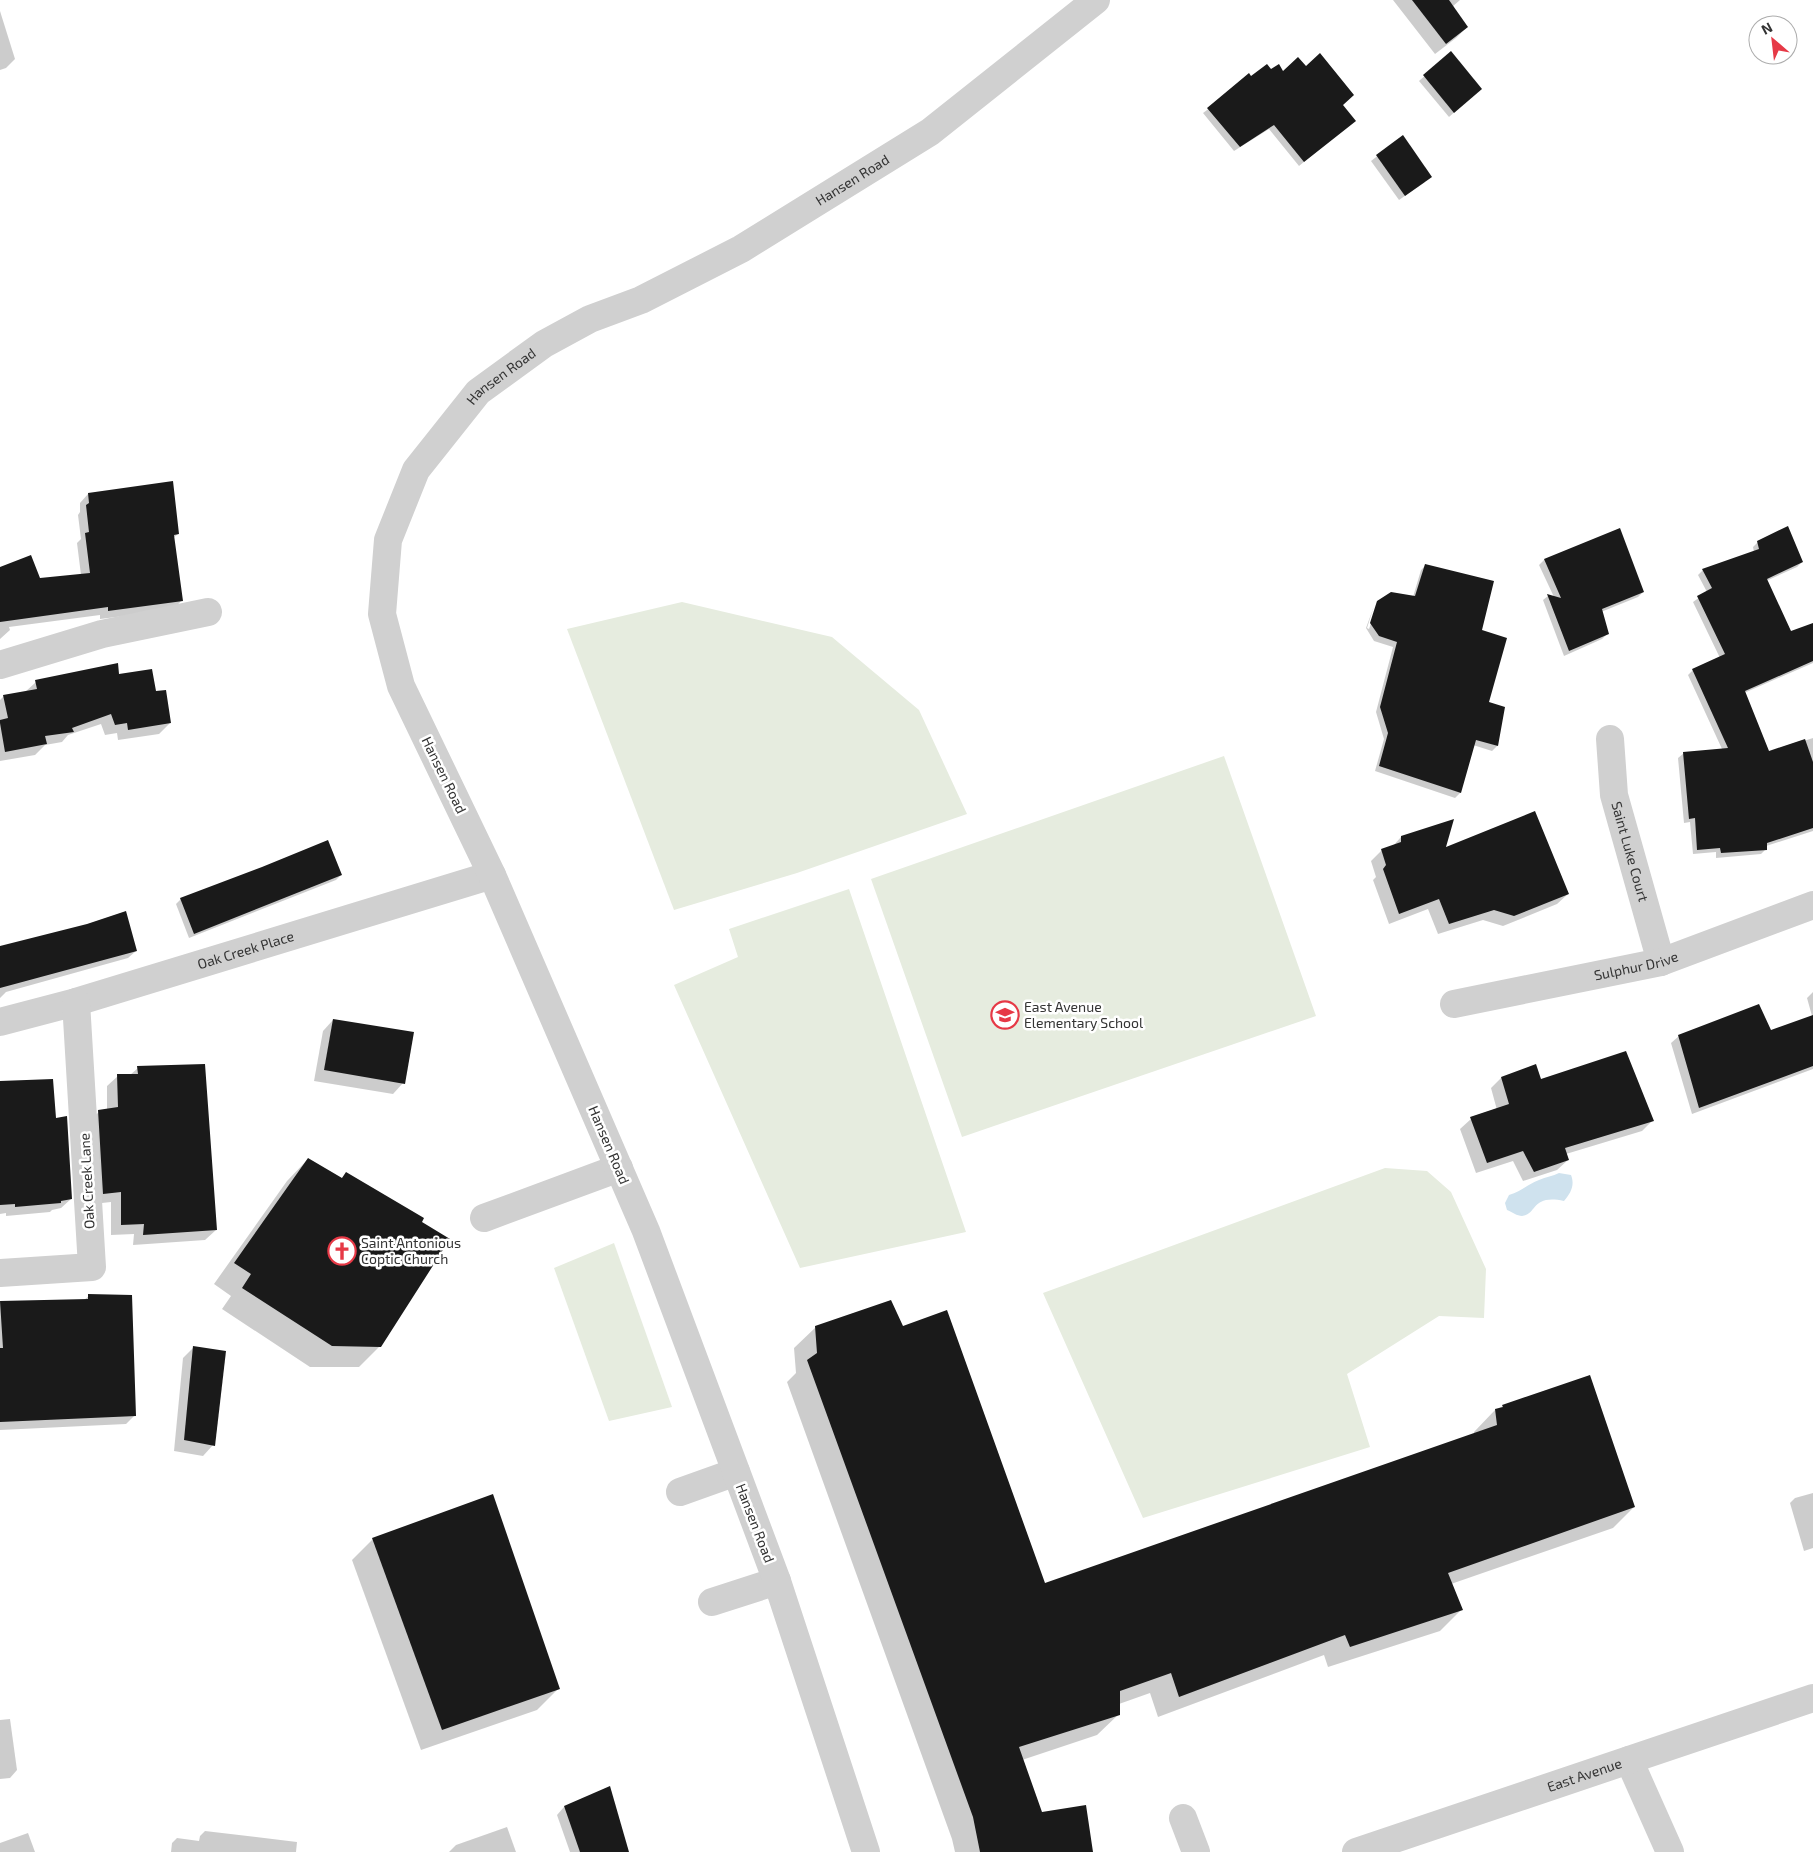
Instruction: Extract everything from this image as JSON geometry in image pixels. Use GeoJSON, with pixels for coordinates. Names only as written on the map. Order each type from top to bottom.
{"type":"FeatureCollection","features":[{"type":"Feature","properties":{"kind":"street","name":"Hansen Road"},"geometry":{"type":"LineString","coordinates":[[866,1852],[777,1581],[646,1231],[492,875],[402,686],[382,614],[388,540],[416,470],[478,392],[544,344],[590,318],[641,300],[741,249],[930,132],[1096,0]]}},
{"type":"Feature","properties":{"kind":"street"},"geometry":{"type":"LineString","coordinates":[[0,665],[102,634],[208,612]]}},
{"type":"Feature","properties":{"kind":"street","name":"Saint Luke Court"},"geometry":{"type":"LineString","coordinates":[[1610,738],[1614,795],[1661,962]]}},
{"type":"Feature","properties":{"kind":"street","name":"Oak Creek Place"},"geometry":{"type":"LineString","coordinates":[[0,1022],[76,1002],[492,875]]}},
{"type":"Feature","properties":{"kind":"street","name":"Sulphur Drive"},"geometry":{"type":"LineString","coordinates":[[1454,1004],[1661,962],[1813,905]]}},
{"type":"Feature","properties":{"kind":"street","name":"Oak Creek Lane"},"geometry":{"type":"LineString","coordinates":[[0,1273],[92,1267],[76,1002]]}},
{"type":"Feature","properties":{"kind":"street"},"geometry":{"type":"LineString","coordinates":[[484,1218],[619,1168]]}},
{"type":"Feature","properties":{"kind":"street"},"geometry":{"type":"LineString","coordinates":[[680,1492],[736,1472]]}},
{"type":"Feature","properties":{"kind":"street"},"geometry":{"type":"LineString","coordinates":[[712,1602],[777,1581]]}},
{"type":"Feature","properties":{"kind":"street","name":"East Avenue"},"geometry":{"type":"LineString","coordinates":[[1356,1852],[1813,1698]]}},
{"type":"Feature","properties":{"kind":"street"},"geometry":{"type":"LineString","coordinates":[[1628,1760],[1670,1852]]}},
{"type":"Feature","properties":{"kind":"street"},"geometry":{"type":"LineString","coordinates":[[1183,1818],[1196,1852]]}},
{"type":"Feature","properties":{"kind":"shaded area"},"geometry":{"type":"Polygon","coordinates":[[[682,602],[832,637],[919,710],[967,814],[797,873],[674,910],[567,629],[682,602]]]}},
{"type":"Feature","properties":{"kind":"shaded area"},"geometry":{"type":"Polygon","coordinates":[[[1224,756],[1316,1016],[962,1137],[871,879],[1224,756]]]}},
{"type":"Feature","properties":{"kind":"shaded area"},"geometry":{"type":"Polygon","coordinates":[[[849,889],[966,1232],[800,1268],[674,985],[738,957],[729,929],[849,889]]]}},
{"type":"Feature","properties":{"kind":"shaded area"},"geometry":{"type":"Polygon","coordinates":[[[1385,1168],[1427,1171],[1451,1192],[1486,1269],[1484,1318],[1439,1316],[1347,1374],[1370,1447],[1143,1518],[1043,1293],[1385,1168]]]}},
{"type":"Feature","properties":{"kind":"shaded area"},"geometry":{"type":"Polygon","coordinates":[[[614,1243],[672,1407],[609,1421],[554,1268],[614,1243]]]}},
{"type":"Feature","properties":{"kind":"water"},"geometry":{"type":"Polygon","coordinates":[[[1559,1173],[1571,1175],[1573,1182],[1572,1189],[1564,1201],[1546,1200],[1540,1202],[1527,1215],[1522,1216],[1507,1210],[1505,1203],[1509,1195],[1559,1173]]]}},
{"type":"Feature","properties":{"kind":"building"},"geometry":{"type":"Polygon","coordinates":[[[1412,0],[1449,0],[1468,27],[1446,44],[1412,0]]]}},
{"type":"Feature","properties":{"kind":"building"},"geometry":{"type":"Polygon","coordinates":[[[1451,51],[1482,89],[1454,113],[1423,75],[1451,51]]]}},
{"type":"Feature","properties":{"kind":"building"},"geometry":{"type":"Polygon","coordinates":[[[1320,53],[1354,95],[1343,105],[1356,121],[1304,162],[1274,125],[1240,147],[1207,108],[1249,73],[1251,76],[1267,64],[1271,69],[1279,64],[1283,71],[1298,57],[1306,66],[1320,53]]]}},
{"type":"Feature","properties":{"kind":"building"},"geometry":{"type":"Polygon","coordinates":[[[1403,135],[1432,177],[1405,196],[1376,155],[1403,135]]]}},
{"type":"Feature","properties":{"kind":"building"},"geometry":{"type":"Polygon","coordinates":[[[173,481],[179,534],[174,535],[183,601],[108,611],[108,607],[0,622],[0,567],[31,555],[40,578],[90,573],[85,533],[89,532],[86,505],[89,503],[88,493],[173,481]]]}},
{"type":"Feature","properties":{"kind":"building"},"geometry":{"type":"Polygon","coordinates":[[[1788,526],[1803,562],[1767,579],[1791,631],[1813,623],[1813,661],[1745,691],[1769,751],[1805,739],[1813,762],[1813,828],[1767,843],[1767,850],[1721,853],[1720,848],[1697,850],[1695,818],[1689,819],[1683,752],[1728,748],[1692,669],[1725,654],[1697,596],[1712,588],[1702,569],[1759,549],[1757,541],[1788,526]]]}},
{"type":"Feature","properties":{"kind":"building"},"geometry":{"type":"Polygon","coordinates":[[[1620,528],[1644,592],[1602,609],[1609,634],[1569,651],[1547,594],[1561,598],[1544,559],[1620,528]]]}},
{"type":"Feature","properties":{"kind":"building"},"geometry":{"type":"Polygon","coordinates":[[[1425,564],[1494,581],[1482,630],[1507,638],[1489,702],[1505,707],[1498,746],[1476,740],[1461,793],[1379,766],[1388,733],[1380,707],[1397,642],[1379,636],[1370,623],[1377,601],[1391,592],[1415,596],[1425,564]]]}},
{"type":"Feature","properties":{"kind":"building"},"geometry":{"type":"Polygon","coordinates":[[[118,663],[119,674],[152,669],[156,691],[166,690],[171,723],[128,730],[127,723],[115,725],[111,714],[72,728],[74,732],[45,736],[47,744],[5,752],[0,720],[8,718],[3,695],[37,689],[35,680],[118,663]]]}},
{"type":"Feature","properties":{"kind":"building"},"geometry":{"type":"Polygon","coordinates":[[[1535,811],[1569,894],[1514,916],[1494,910],[1449,924],[1439,899],[1399,914],[1383,869],[1386,865],[1381,849],[1401,842],[1401,836],[1454,819],[1446,847],[1535,811]]]}},
{"type":"Feature","properties":{"kind":"building"},"geometry":{"type":"Polygon","coordinates":[[[328,840],[342,875],[194,934],[180,898],[328,840]]]}},
{"type":"Feature","properties":{"kind":"building"},"geometry":{"type":"Polygon","coordinates":[[[126,911],[137,951],[0,988],[0,946],[87,924],[126,911]]]}},
{"type":"Feature","properties":{"kind":"building"},"geometry":{"type":"Polygon","coordinates":[[[1759,1004],[1771,1030],[1813,1015],[1813,1066],[1699,1108],[1678,1035],[1759,1004]]]}},
{"type":"Feature","properties":{"kind":"building"},"geometry":{"type":"Polygon","coordinates":[[[333,1019],[414,1032],[405,1084],[324,1070],[333,1019]]]}},
{"type":"Feature","properties":{"kind":"building"},"geometry":{"type":"Polygon","coordinates":[[[1626,1051],[1654,1121],[1565,1148],[1569,1160],[1534,1172],[1523,1151],[1487,1163],[1470,1117],[1509,1104],[1501,1077],[1536,1064],[1541,1079],[1626,1051]]]}},
{"type":"Feature","properties":{"kind":"building"},"geometry":{"type":"Polygon","coordinates":[[[205,1064],[217,1230],[143,1235],[144,1224],[121,1225],[121,1192],[103,1194],[98,1110],[118,1107],[117,1074],[138,1074],[137,1066],[205,1064]]]}},
{"type":"Feature","properties":{"kind":"building"},"geometry":{"type":"Polygon","coordinates":[[[53,1079],[56,1118],[67,1116],[72,1199],[61,1201],[61,1203],[15,1207],[15,1204],[0,1205],[0,1081],[53,1079]]]}},
{"type":"Feature","properties":{"kind":"building","name":"Saint Antonious Coptic Church"},"geometry":{"type":"Polygon","coordinates":[[[308,1158],[342,1178],[346,1172],[424,1218],[422,1222],[450,1239],[381,1347],[332,1346],[242,1288],[251,1274],[234,1263],[308,1158]]]}},
{"type":"Feature","properties":{"kind":"building"},"geometry":{"type":"Polygon","coordinates":[[[88,1294],[132,1295],[136,1416],[0,1422],[0,1348],[3,1348],[0,1301],[88,1299],[88,1294]]]}},
{"type":"Feature","properties":{"kind":"building"},"geometry":{"type":"Polygon","coordinates":[[[891,1300],[903,1326],[947,1310],[1045,1583],[1497,1425],[1495,1409],[1503,1407],[1502,1405],[1590,1375],[1635,1507],[1448,1573],[1463,1610],[1350,1647],[1345,1635],[1179,1697],[1171,1673],[1120,1691],[1120,1715],[1019,1747],[1042,1812],[1086,1805],[1093,1852],[980,1852],[973,1817],[807,1360],[817,1353],[815,1326],[891,1300]]]}},
{"type":"Feature","properties":{"kind":"building"},"geometry":{"type":"Polygon","coordinates":[[[193,1346],[226,1351],[215,1446],[184,1440],[193,1346]]]}},
{"type":"Feature","properties":{"kind":"building"},"geometry":{"type":"Polygon","coordinates":[[[493,1494],[560,1689],[442,1730],[372,1538],[493,1494]]]}},
{"type":"Feature","properties":{"kind":"building"},"geometry":{"type":"Polygon","coordinates":[[[610,1786],[629,1852],[580,1852],[564,1806],[610,1786]]]}},
{"type":"Feature","properties":{"kind":"place","name":"East Avenue Elementary School"},"geometry":{"type":"Point","coordinates":[1005,1015]}},
{"type":"Feature","properties":{"kind":"place","name":"Saint Antonious Coptic Church"},"geometry":{"type":"Point","coordinates":[342,1251]}}]}
